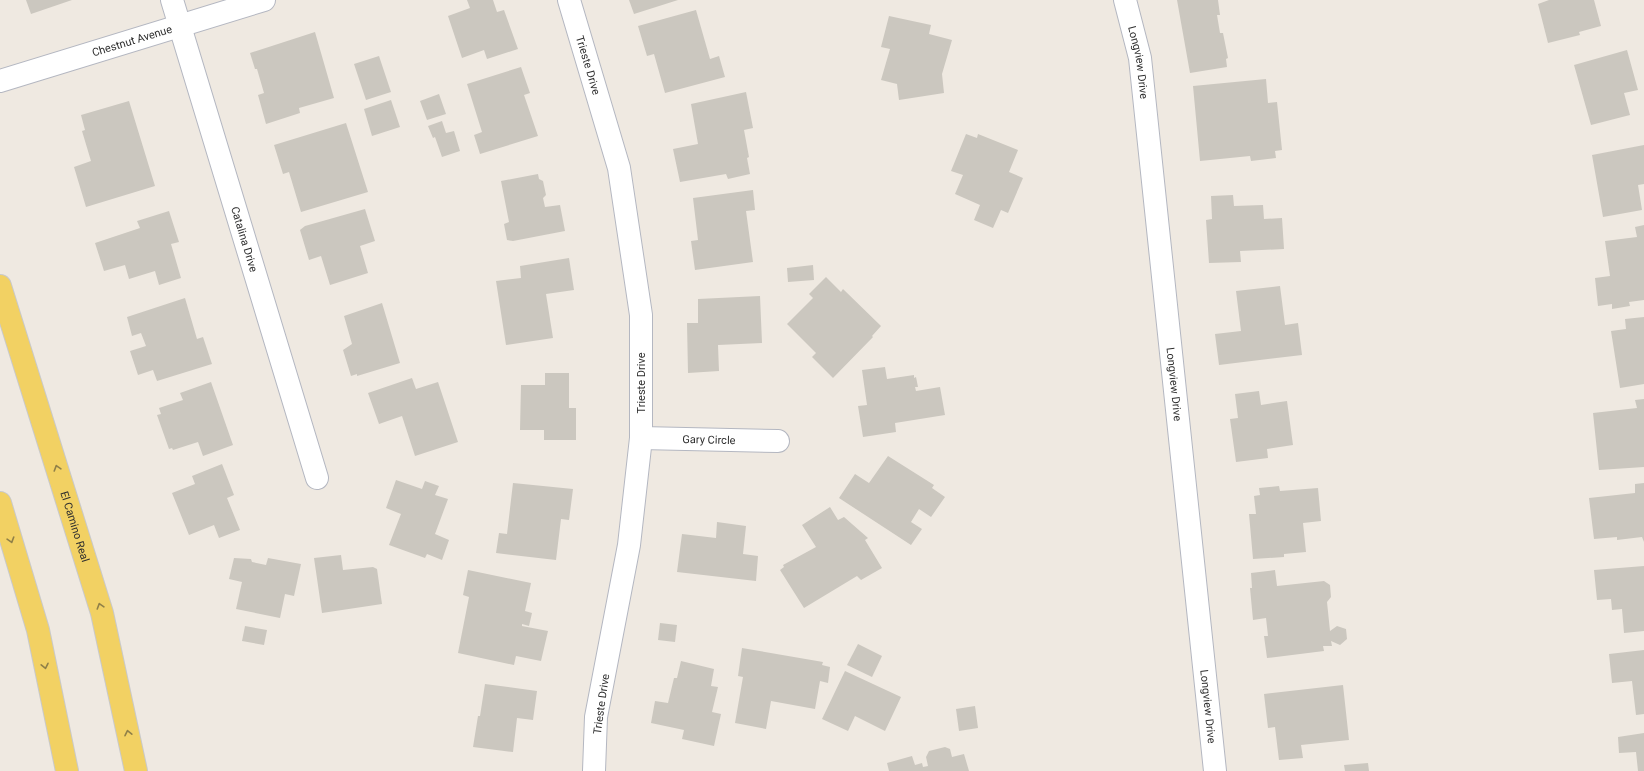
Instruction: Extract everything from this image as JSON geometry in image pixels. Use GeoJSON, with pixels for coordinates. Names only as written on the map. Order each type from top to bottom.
{"type":"FeatureCollection","features":[{"type":"Feature","properties":{"kind":"main road","name":"El Camino Real"},"geometry":{"type":"LineString","coordinates":[[0,286],[102,613],[136,771]]}},
{"type":"Feature","properties":{"kind":"main road"},"geometry":{"type":"LineString","coordinates":[[0,503],[38,630],[68,771]]}},
{"type":"Feature","properties":{"kind":"street","name":"Catalina Drive"},"geometry":{"type":"LineString","coordinates":[[172,0],[317,478]]}},
{"type":"Feature","properties":{"kind":"street","name":"Chestnut Avenue"},"geometry":{"type":"LineString","coordinates":[[0,82],[264,0]]}},
{"type":"Feature","properties":{"kind":"street","name":"Trieste Drive"},"geometry":{"type":"LineString","coordinates":[[568,0],[619,168],[641,315],[641,438],[629,546],[596,717],[594,771]]}},
{"type":"Feature","properties":{"kind":"street","name":"Longview Drive"},"geometry":{"type":"LineString","coordinates":[[1125,0],[1140,58],[1215,771]]}},
{"type":"Feature","properties":{"kind":"street","name":"Gary Circle"},"geometry":{"type":"LineString","coordinates":[[641,438],[778,441]]}},
{"type":"Feature","properties":{"kind":"building"},"geometry":{"type":"Polygon","coordinates":[[[26,0],[72,0],[31,14],[26,0]]]}},
{"type":"Feature","properties":{"kind":"building"},"geometry":{"type":"Polygon","coordinates":[[[467,0],[493,0],[497,12],[504,10],[518,49],[487,59],[484,50],[462,58],[448,16],[470,8],[467,0]]]}},
{"type":"Feature","properties":{"kind":"building"},"geometry":{"type":"Polygon","coordinates":[[[629,0],[678,0],[634,14],[629,0]]]}},
{"type":"Feature","properties":{"kind":"building"},"geometry":{"type":"Polygon","coordinates":[[[1177,0],[1218,0],[1220,15],[1217,15],[1220,33],[1223,33],[1228,58],[1226,59],[1227,67],[1190,73],[1177,0]]]}},
{"type":"Feature","properties":{"kind":"building"},"geometry":{"type":"Polygon","coordinates":[[[1549,0],[1594,0],[1601,26],[1579,32],[1580,35],[1548,43],[1538,4],[1549,0]]]}},
{"type":"Feature","properties":{"kind":"building"},"geometry":{"type":"Polygon","coordinates":[[[696,10],[710,59],[719,56],[725,77],[665,93],[654,54],[647,56],[638,26],[696,10]]]}},
{"type":"Feature","properties":{"kind":"building"},"geometry":{"type":"Polygon","coordinates":[[[889,16],[931,25],[929,34],[952,40],[942,74],[944,93],[899,100],[897,84],[881,80],[890,49],[881,47],[889,16]]]}},
{"type":"Feature","properties":{"kind":"building"},"geometry":{"type":"Polygon","coordinates":[[[315,32],[334,98],[299,108],[300,113],[266,124],[258,95],[264,93],[257,69],[255,69],[250,53],[315,32]]]}},
{"type":"Feature","properties":{"kind":"building"},"geometry":{"type":"Polygon","coordinates":[[[1627,50],[1638,90],[1624,93],[1630,115],[1591,125],[1574,65],[1627,50]]]}},
{"type":"Feature","properties":{"kind":"building"},"geometry":{"type":"Polygon","coordinates":[[[379,56],[391,92],[366,100],[354,64],[379,56]]]}},
{"type":"Feature","properties":{"kind":"building"},"geometry":{"type":"Polygon","coordinates":[[[521,67],[530,93],[524,95],[538,136],[480,154],[474,135],[482,132],[467,84],[521,67]]]}},
{"type":"Feature","properties":{"kind":"building"},"geometry":{"type":"Polygon","coordinates":[[[1266,79],[1268,103],[1277,102],[1282,150],[1275,151],[1276,158],[1251,161],[1250,156],[1200,161],[1193,86],[1266,79]]]}},
{"type":"Feature","properties":{"kind":"building"},"geometry":{"type":"Polygon","coordinates":[[[746,92],[753,128],[744,130],[749,157],[747,158],[750,174],[728,179],[726,174],[680,182],[673,149],[698,144],[691,104],[746,92]]]}},
{"type":"Feature","properties":{"kind":"building"},"geometry":{"type":"Polygon","coordinates":[[[439,94],[446,114],[427,120],[420,101],[439,94]]]}},
{"type":"Feature","properties":{"kind":"building"},"geometry":{"type":"Polygon","coordinates":[[[391,100],[400,127],[372,136],[364,109],[391,100]]]}},
{"type":"Feature","properties":{"kind":"building"},"geometry":{"type":"Polygon","coordinates":[[[129,101],[155,186],[86,207],[74,167],[91,161],[82,131],[85,130],[81,115],[129,101]]]}},
{"type":"Feature","properties":{"kind":"building"},"geometry":{"type":"Polygon","coordinates":[[[442,121],[446,133],[454,131],[460,151],[442,157],[435,137],[433,138],[428,126],[442,121]]]}},
{"type":"Feature","properties":{"kind":"building"},"geometry":{"type":"Polygon","coordinates":[[[346,123],[368,192],[301,212],[289,172],[283,174],[274,145],[346,123]]]}},
{"type":"Feature","properties":{"kind":"building"},"geometry":{"type":"Polygon","coordinates":[[[966,134],[977,138],[978,134],[1018,150],[1009,172],[1023,178],[1008,213],[1001,210],[993,228],[974,220],[980,205],[955,194],[963,175],[951,171],[966,134]]]}},
{"type":"Feature","properties":{"kind":"building"},"geometry":{"type":"Polygon","coordinates":[[[1644,145],[1644,184],[1638,185],[1642,210],[1603,217],[1592,155],[1644,145]]]}},
{"type":"Feature","properties":{"kind":"building"},"geometry":{"type":"Polygon","coordinates":[[[538,174],[539,179],[543,181],[546,195],[543,198],[545,207],[560,205],[565,231],[513,241],[507,240],[504,224],[509,222],[501,181],[538,174]]]}},
{"type":"Feature","properties":{"kind":"building"},"geometry":{"type":"Polygon","coordinates":[[[753,190],[755,210],[746,211],[753,262],[695,270],[691,241],[698,240],[693,198],[753,190]]]}},
{"type":"Feature","properties":{"kind":"building"},"geometry":{"type":"Polygon","coordinates":[[[1233,195],[1234,206],[1263,205],[1264,219],[1282,218],[1284,249],[1240,251],[1241,262],[1209,263],[1206,220],[1212,219],[1211,196],[1233,195]]]}},
{"type":"Feature","properties":{"kind":"building"},"geometry":{"type":"Polygon","coordinates":[[[365,209],[375,241],[360,246],[368,273],[330,285],[321,256],[309,260],[300,230],[305,226],[365,209]]]}},
{"type":"Feature","properties":{"kind":"building"},"geometry":{"type":"Polygon","coordinates":[[[169,211],[179,242],[171,244],[181,278],[159,285],[155,271],[129,279],[125,265],[104,271],[95,243],[140,228],[137,221],[169,211]]]}},
{"type":"Feature","properties":{"kind":"building"},"geometry":{"type":"Polygon","coordinates":[[[1644,225],[1644,300],[1629,302],[1630,306],[1612,309],[1612,304],[1598,306],[1595,278],[1610,276],[1605,241],[1637,237],[1635,227],[1644,225]]]}},
{"type":"Feature","properties":{"kind":"building"},"geometry":{"type":"Polygon","coordinates":[[[569,258],[574,290],[546,294],[553,338],[506,345],[496,281],[521,278],[520,266],[569,258]]]}},
{"type":"Feature","properties":{"kind":"building"},"geometry":{"type":"Polygon","coordinates":[[[813,265],[814,280],[788,282],[787,268],[813,265]]]}},
{"type":"Feature","properties":{"kind":"building"},"geometry":{"type":"Polygon","coordinates":[[[826,277],[841,292],[843,289],[881,326],[872,336],[873,337],[833,378],[812,357],[816,353],[787,324],[813,298],[809,294],[826,277]]]}},
{"type":"Feature","properties":{"kind":"building"},"geometry":{"type":"Polygon","coordinates":[[[1280,286],[1285,325],[1298,323],[1302,355],[1219,365],[1215,334],[1241,331],[1236,291],[1280,286]]]}},
{"type":"Feature","properties":{"kind":"building"},"geometry":{"type":"Polygon","coordinates":[[[760,296],[762,343],[718,345],[719,371],[688,373],[687,323],[698,323],[698,299],[760,296]]]}},
{"type":"Feature","properties":{"kind":"building"},"geometry":{"type":"Polygon","coordinates":[[[185,298],[197,339],[203,337],[212,364],[157,381],[153,370],[138,375],[130,351],[146,346],[141,333],[132,336],[127,317],[185,298]]]}},
{"type":"Feature","properties":{"kind":"building"},"geometry":{"type":"Polygon","coordinates":[[[382,303],[400,363],[357,376],[357,374],[351,376],[343,350],[352,344],[344,316],[382,303]]]}},
{"type":"Feature","properties":{"kind":"building"},"geometry":{"type":"Polygon","coordinates":[[[1644,317],[1644,384],[1620,388],[1611,331],[1626,329],[1625,319],[1644,317]]]}},
{"type":"Feature","properties":{"kind":"building"},"geometry":{"type":"Polygon","coordinates":[[[885,367],[887,379],[914,375],[914,378],[916,377],[918,387],[915,387],[916,391],[940,387],[945,415],[895,423],[896,432],[863,437],[858,406],[867,405],[862,370],[885,367]]]}},
{"type":"Feature","properties":{"kind":"building"},"geometry":{"type":"Polygon","coordinates":[[[545,373],[569,373],[569,408],[576,408],[576,440],[544,440],[544,430],[520,430],[521,385],[545,385],[545,373]]]}},
{"type":"Feature","properties":{"kind":"building"},"geometry":{"type":"Polygon","coordinates":[[[412,378],[416,389],[438,382],[458,442],[415,456],[402,416],[379,424],[368,393],[412,378]]]}},
{"type":"Feature","properties":{"kind":"building"},"geometry":{"type":"Polygon","coordinates":[[[211,382],[233,445],[203,456],[198,442],[173,450],[172,448],[169,449],[157,415],[161,414],[159,408],[183,400],[180,393],[211,382]]]}},
{"type":"Feature","properties":{"kind":"building"},"geometry":{"type":"Polygon","coordinates":[[[1259,391],[1261,405],[1287,401],[1293,445],[1267,449],[1268,458],[1236,462],[1230,419],[1238,418],[1235,394],[1259,391]]]}},
{"type":"Feature","properties":{"kind":"building"},"geometry":{"type":"Polygon","coordinates":[[[1644,399],[1644,467],[1599,470],[1593,413],[1637,408],[1635,400],[1644,399]]]}},
{"type":"Feature","properties":{"kind":"building"},"geometry":{"type":"Polygon","coordinates":[[[888,456],[934,485],[932,488],[945,497],[931,517],[919,509],[911,522],[922,529],[911,545],[839,498],[855,474],[869,483],[888,456]]]}},
{"type":"Feature","properties":{"kind":"building"},"geometry":{"type":"Polygon","coordinates":[[[222,464],[234,495],[227,498],[240,530],[219,538],[214,525],[189,535],[172,493],[195,484],[192,476],[222,464]]]}},
{"type":"Feature","properties":{"kind":"building"},"geometry":{"type":"Polygon","coordinates":[[[396,480],[422,489],[425,481],[439,486],[435,495],[448,499],[435,534],[449,540],[442,560],[427,554],[425,558],[389,545],[401,514],[386,508],[396,480]]]}},
{"type":"Feature","properties":{"kind":"building"},"geometry":{"type":"Polygon","coordinates":[[[513,483],[573,489],[569,520],[561,519],[556,560],[496,553],[499,533],[507,534],[513,483]]]}},
{"type":"Feature","properties":{"kind":"building"},"geometry":{"type":"Polygon","coordinates":[[[1644,483],[1644,542],[1642,537],[1617,540],[1617,537],[1594,539],[1589,498],[1635,493],[1635,484],[1644,483]]]}},
{"type":"Feature","properties":{"kind":"building"},"geometry":{"type":"Polygon","coordinates":[[[1279,486],[1280,491],[1318,488],[1321,521],[1303,523],[1306,552],[1284,554],[1284,557],[1253,559],[1249,514],[1256,514],[1254,496],[1260,495],[1259,488],[1279,486]]]}},
{"type":"Feature","properties":{"kind":"building"},"geometry":{"type":"Polygon","coordinates":[[[830,507],[838,520],[844,517],[868,538],[865,540],[882,568],[861,580],[857,576],[804,608],[780,570],[784,567],[783,565],[816,547],[802,525],[830,507]]]}},
{"type":"Feature","properties":{"kind":"building"},"geometry":{"type":"Polygon","coordinates":[[[717,522],[746,526],[743,554],[758,556],[756,581],[677,572],[682,534],[716,538],[717,522]]]}},
{"type":"Feature","properties":{"kind":"building"},"geometry":{"type":"Polygon","coordinates":[[[341,555],[343,570],[373,567],[377,569],[382,604],[322,613],[314,558],[341,555]]]}},
{"type":"Feature","properties":{"kind":"building"},"geometry":{"type":"Polygon","coordinates":[[[234,558],[251,559],[252,562],[266,565],[268,558],[301,564],[294,596],[285,594],[280,618],[236,609],[242,582],[229,579],[234,558]]]}},
{"type":"Feature","properties":{"kind":"building"},"geometry":{"type":"Polygon","coordinates":[[[1644,566],[1644,631],[1624,633],[1622,609],[1612,610],[1611,599],[1597,600],[1594,570],[1644,566]]]}},
{"type":"Feature","properties":{"kind":"building"},"geometry":{"type":"Polygon","coordinates":[[[468,570],[531,583],[525,611],[532,613],[529,626],[522,624],[522,626],[548,631],[541,661],[516,656],[514,665],[458,653],[469,597],[463,595],[468,570]]]}},
{"type":"Feature","properties":{"kind":"building"},"geometry":{"type":"Polygon","coordinates":[[[1275,570],[1277,586],[1324,581],[1330,585],[1331,597],[1327,602],[1330,631],[1337,626],[1346,629],[1347,639],[1340,645],[1331,641],[1332,646],[1323,646],[1324,651],[1267,658],[1264,636],[1268,636],[1266,618],[1253,620],[1250,588],[1252,588],[1251,573],[1275,570]]]}},
{"type":"Feature","properties":{"kind":"building"},"geometry":{"type":"Polygon","coordinates":[[[660,623],[677,625],[675,642],[658,640],[660,623]]]}},
{"type":"Feature","properties":{"kind":"building"},"geometry":{"type":"Polygon","coordinates":[[[245,626],[267,630],[264,645],[242,641],[245,626]]]}},
{"type":"Feature","properties":{"kind":"building"},"geometry":{"type":"Polygon","coordinates":[[[858,644],[882,656],[872,677],[847,665],[858,644]]]}},
{"type":"Feature","properties":{"kind":"building"},"geometry":{"type":"Polygon","coordinates":[[[742,648],[823,662],[822,665],[830,667],[828,683],[820,681],[815,709],[771,701],[766,729],[735,723],[743,677],[738,676],[742,648]]]}},
{"type":"Feature","properties":{"kind":"building"},"geometry":{"type":"Polygon","coordinates":[[[1644,650],[1644,714],[1636,715],[1632,681],[1612,683],[1609,654],[1644,650]]]}},
{"type":"Feature","properties":{"kind":"building"},"geometry":{"type":"Polygon","coordinates":[[[681,661],[714,669],[711,686],[718,687],[712,712],[721,714],[714,746],[682,739],[684,730],[651,723],[655,701],[668,703],[674,678],[677,678],[681,661]]]}},
{"type":"Feature","properties":{"kind":"building"},"geometry":{"type":"Polygon","coordinates":[[[845,671],[901,697],[885,731],[855,716],[848,731],[822,719],[845,671]]]}},
{"type":"Feature","properties":{"kind":"building"},"geometry":{"type":"Polygon","coordinates":[[[485,684],[537,691],[533,720],[517,718],[513,752],[473,747],[485,684]]]}},
{"type":"Feature","properties":{"kind":"building"},"geometry":{"type":"Polygon","coordinates":[[[1343,685],[1349,740],[1301,745],[1303,758],[1279,760],[1275,727],[1268,728],[1264,694],[1343,685]]]}},
{"type":"Feature","properties":{"kind":"building"},"geometry":{"type":"Polygon","coordinates":[[[975,706],[978,728],[959,731],[956,709],[975,706]]]}},
{"type":"Feature","properties":{"kind":"building"},"geometry":{"type":"Polygon","coordinates":[[[1644,733],[1644,771],[1638,771],[1636,752],[1619,753],[1618,737],[1644,733]]]}},
{"type":"Feature","properties":{"kind":"building"},"geometry":{"type":"Polygon","coordinates":[[[945,747],[950,749],[952,757],[964,754],[969,771],[889,771],[887,763],[912,756],[915,765],[922,763],[923,767],[928,766],[926,757],[929,751],[945,747]]]}},
{"type":"Feature","properties":{"kind":"building"},"geometry":{"type":"Polygon","coordinates":[[[1368,763],[1369,771],[1345,771],[1344,765],[1368,763]]]}}]}
